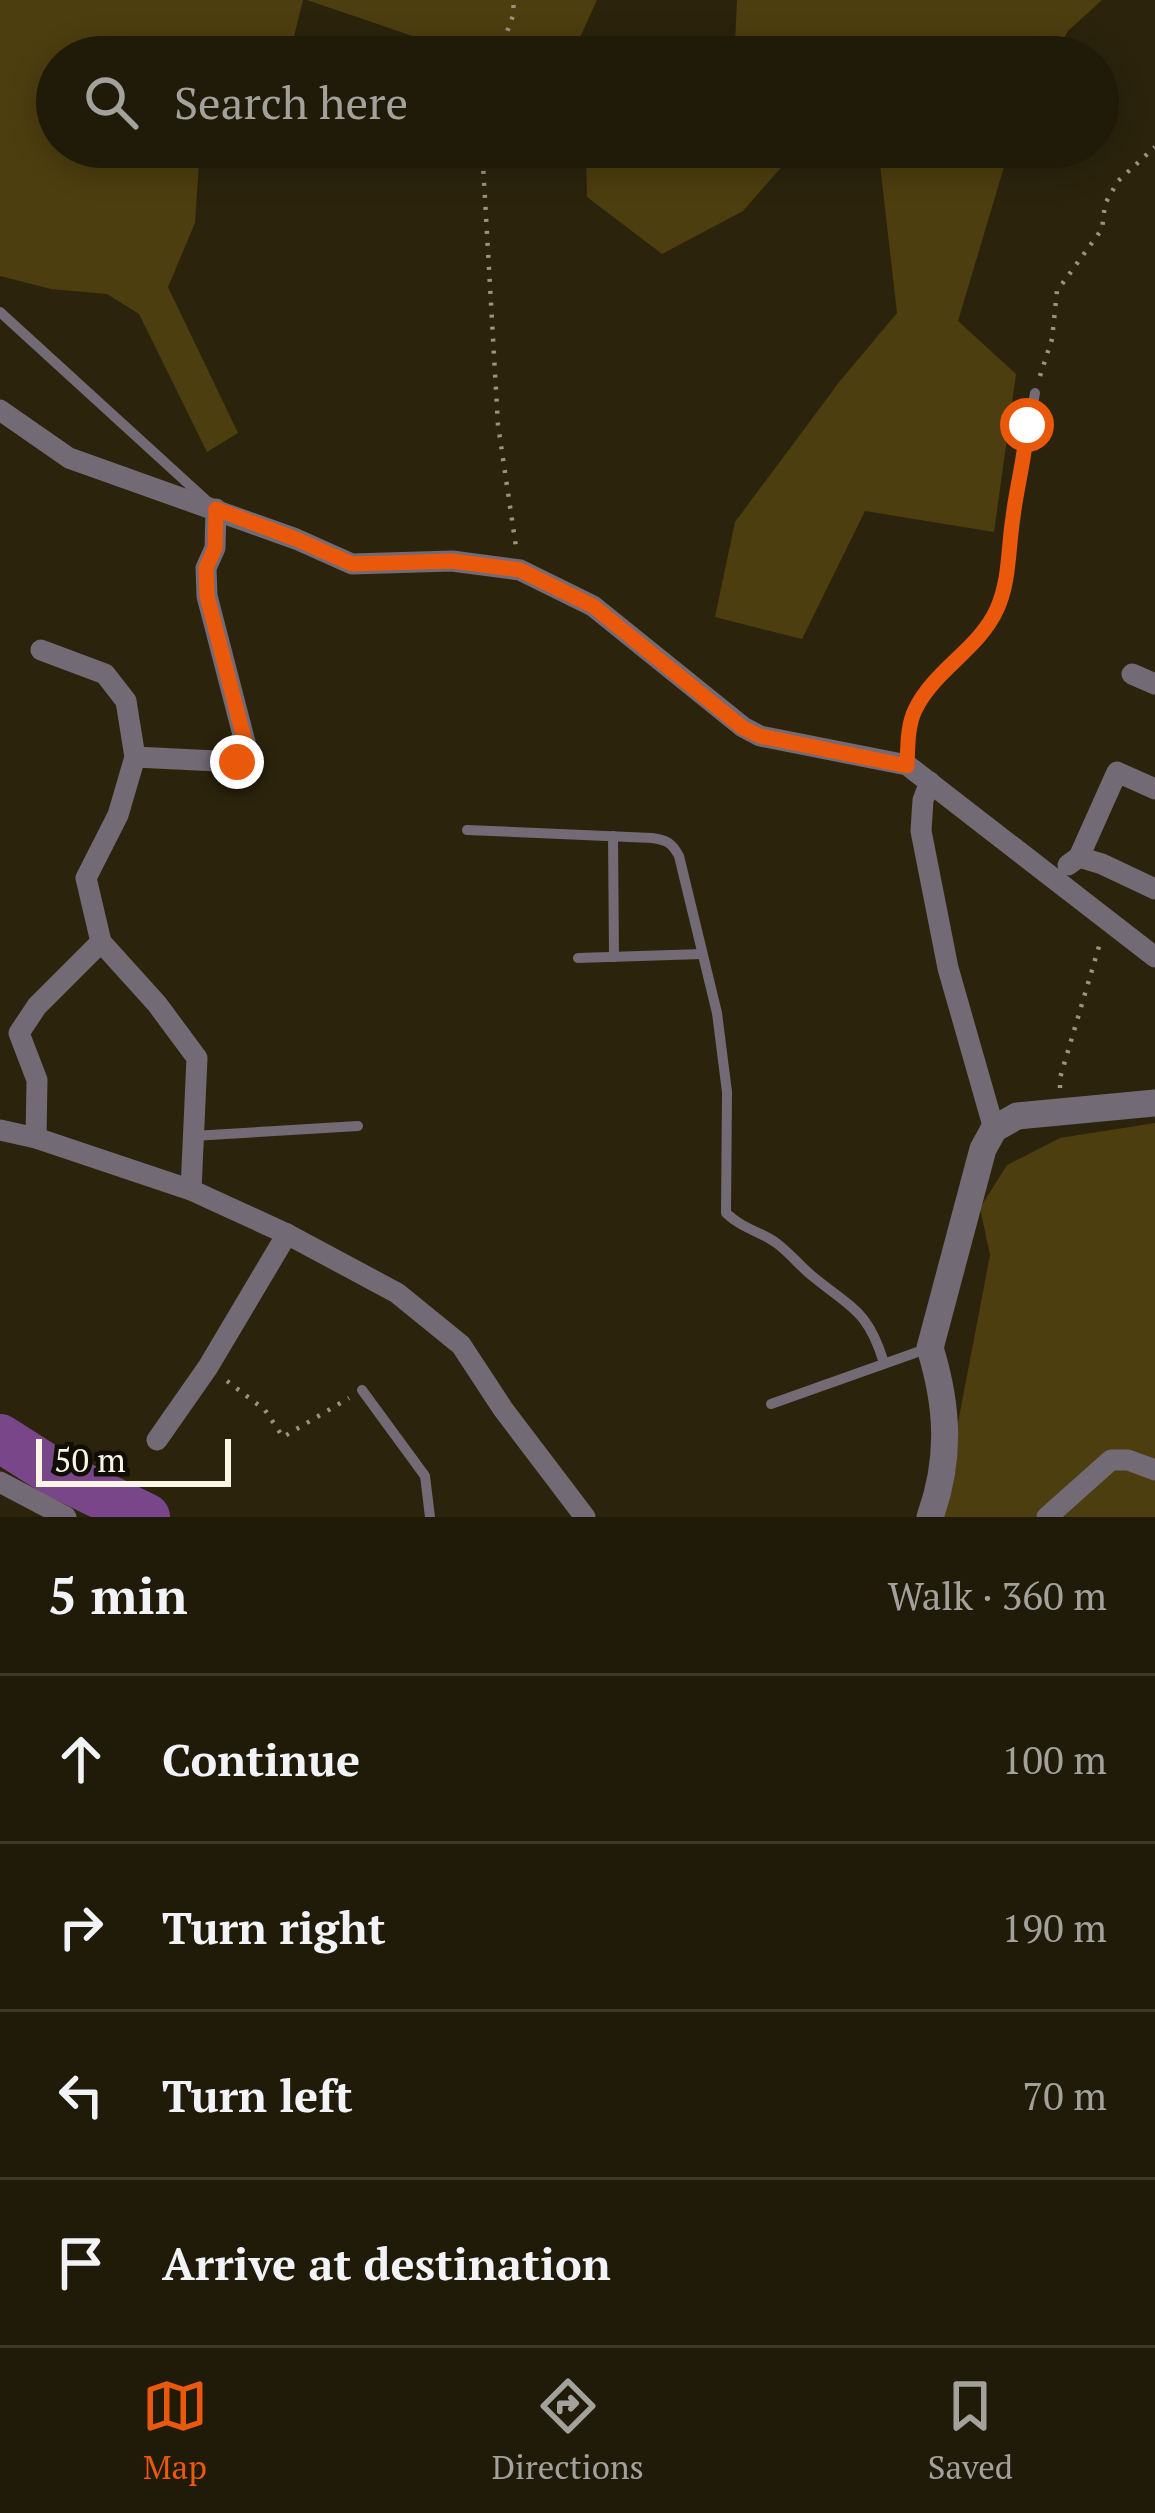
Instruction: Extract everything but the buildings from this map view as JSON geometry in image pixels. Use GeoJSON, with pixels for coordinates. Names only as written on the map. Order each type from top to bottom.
{"type":"FeatureCollection","features":[{"type":"Feature","properties":{"kind":"street"},"geometry":{"type":"LineString","coordinates":[[0,410],[69,458],[216,509],[352,564],[452,561],[520,570],[593,606],[743,728],[760,736],[907,766],[1155,957]]}},
{"type":"Feature","properties":{"kind":"street"},"geometry":{"type":"LineString","coordinates":[[135,757],[237,762],[246,746],[207,596],[206,568],[215,548],[216,509]]}},
{"type":"Feature","properties":{"kind":"street"},"geometry":{"type":"LineString","coordinates":[[41,650],[105,674],[126,701],[135,757],[118,815],[86,878],[101,943],[157,1004],[197,1058],[191,1190]]}},
{"type":"Feature","properties":{"kind":"street"},"geometry":{"type":"LineString","coordinates":[[1132,674],[1155,684]]}},
{"type":"Feature","properties":{"kind":"street"},"geometry":{"type":"LineString","coordinates":[[1052,876],[1079,857],[1117,772],[1155,789]]}},
{"type":"Feature","properties":{"kind":"street"},"geometry":{"type":"LineString","coordinates":[[930,782],[923,800],[921,831],[947,968],[994,1129]]}},
{"type":"Feature","properties":{"kind":"street"},"geometry":{"type":"LineString","coordinates":[[1079,857],[1155,889]]}},
{"type":"Feature","properties":{"kind":"street"},"geometry":{"type":"LineString","coordinates":[[36,1138],[37,1080],[20,1033],[38,1006],[101,943]]}},
{"type":"Feature","properties":{"kind":"street"},"geometry":{"type":"LineString","coordinates":[[930,1517],[946,1457],[946,1418],[930,1348],[983,1149],[994,1129],[1017,1116],[1155,1103]]}},
{"type":"Feature","properties":{"kind":"street"},"geometry":{"type":"LineString","coordinates":[[0,1130],[191,1190],[397,1293],[461,1345],[585,1517]]}},
{"type":"Feature","properties":{"kind":"street"},"geometry":{"type":"LineString","coordinates":[[157,1440],[208,1367],[287,1234]]}},
{"type":"Feature","properties":{"kind":"street"},"geometry":{"type":"LineString","coordinates":[[1047,1517],[1111,1460],[1128,1460],[1155,1470]]}},
{"type":"Feature","properties":{"kind":"street"},"geometry":{"type":"LineString","coordinates":[[0,1482],[66,1517]]}},
{"type":"Feature","properties":{"kind":"lane"},"geometry":{"type":"LineString","coordinates":[[0,312],[216,509]]}},
{"type":"Feature","properties":{"kind":"lane"},"geometry":{"type":"LineString","coordinates":[[907,766],[916,709],[936,680],[986,628],[1003,594],[1035,393]]}},
{"type":"Feature","properties":{"kind":"lane"},"geometry":{"type":"LineString","coordinates":[[467,830],[613,836],[666,840],[673,845],[717,1013],[728,1092],[726,1213],[739,1226],[779,1245],[863,1315],[884,1363]]}},
{"type":"Feature","properties":{"kind":"lane"},"geometry":{"type":"LineString","coordinates":[[613,836],[614,957]]}},
{"type":"Feature","properties":{"kind":"lane"},"geometry":{"type":"LineString","coordinates":[[578,958],[702,954]]}},
{"type":"Feature","properties":{"kind":"lane"},"geometry":{"type":"LineString","coordinates":[[193,1136],[358,1126]]}},
{"type":"Feature","properties":{"kind":"lane"},"geometry":{"type":"LineString","coordinates":[[771,1404],[930,1348]]}},
{"type":"Feature","properties":{"kind":"lane"},"geometry":{"type":"LineString","coordinates":[[362,1390],[425,1477],[430,1517]]}},
{"type":"Feature","properties":{"kind":"path"},"geometry":{"type":"LineString","coordinates":[[505,36],[514,13],[513,0]]}},
{"type":"Feature","properties":{"kind":"path"},"geometry":{"type":"LineString","coordinates":[[1035,393],[1052,338],[1057,291],[1102,229],[1105,204],[1118,182],[1155,147]]}},
{"type":"Feature","properties":{"kind":"path"},"geometry":{"type":"LineString","coordinates":[[483,168],[498,425],[520,570]]}},
{"type":"Feature","properties":{"kind":"path"},"geometry":{"type":"LineString","coordinates":[[1061,1112],[1060,1078],[1107,919]]}},
{"type":"Feature","properties":{"kind":"path"},"geometry":{"type":"LineString","coordinates":[[208,1367],[266,1410],[283,1437],[362,1390]]}},
{"type":"Feature","properties":{"kind":"shaded area"},"geometry":{"type":"Polygon","coordinates":[[[0,0],[303,0],[294,36],[36,36],[36,168],[199,168],[195,223],[168,287],[238,433],[207,452],[139,314],[107,294],[51,289],[0,276],[0,0]]]}},
{"type":"Feature","properties":{"kind":"shaded area"},"geometry":{"type":"Polygon","coordinates":[[[307,0],[597,0],[581,36],[412,36],[307,0]]]}},
{"type":"Feature","properties":{"kind":"shaded area"},"geometry":{"type":"Polygon","coordinates":[[[737,0],[1102,0],[1065,36],[735,36],[737,0]]]}},
{"type":"Feature","properties":{"kind":"shaded area"},"geometry":{"type":"Polygon","coordinates":[[[586,168],[781,168],[743,211],[662,254],[587,197],[586,168]]]}},
{"type":"Feature","properties":{"kind":"shaded area"},"geometry":{"type":"Polygon","coordinates":[[[880,168],[1004,168],[958,321],[1016,374],[994,532],[865,511],[802,639],[715,617],[735,522],[897,313],[880,168]]]}},
{"type":"Feature","properties":{"kind":"shaded area"},"geometry":{"type":"Polygon","coordinates":[[[1155,1123],[1155,1517],[940,1517],[990,1255],[980,1208],[1007,1165],[1060,1138],[1155,1123]]]}},
{"type":"Feature","properties":{"kind":"waterway"},"geometry":{"type":"LineString","coordinates":[[0,1438],[55,1473],[146,1517]]}},
{"type":"Feature","properties":{"kind":"route"},"geometry":{"type":"LineString","coordinates":[[237,762],[246,746],[207,596],[206,568],[215,548],[216,509],[352,564],[452,561],[520,570],[593,606],[743,728],[760,736],[907,766],[916,709],[936,680],[986,628],[1003,594],[1027,425]]}}]}
